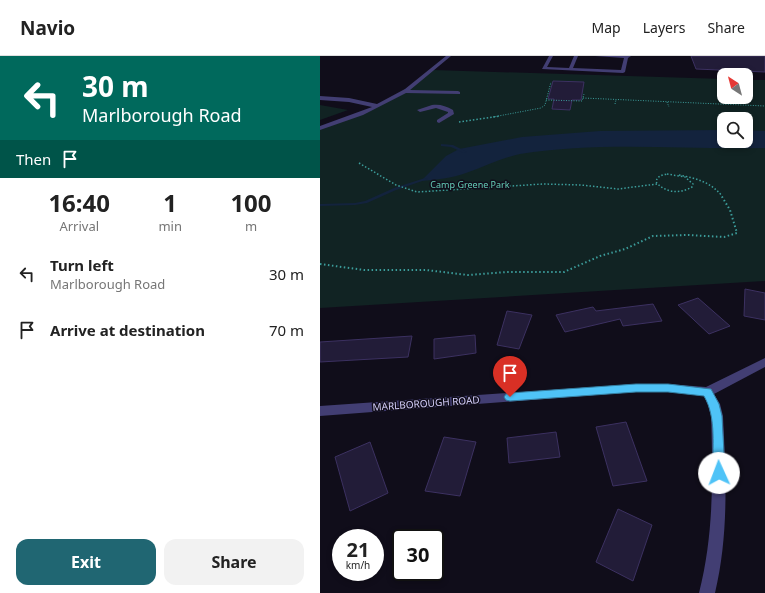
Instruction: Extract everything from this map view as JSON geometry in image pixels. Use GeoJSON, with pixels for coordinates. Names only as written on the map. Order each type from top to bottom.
{"type":"FeatureCollection","features":[{"type":"Feature","properties":{"kind":"street"},"geometry":{"type":"LineString","coordinates":[[320,128],[377,106],[405,91],[449,56]]}},
{"type":"Feature","properties":{"kind":"street"},"geometry":{"type":"LineString","coordinates":[[551,56],[544,68],[622,72],[627,57],[597,56]]}},
{"type":"Feature","properties":{"kind":"street"},"geometry":{"type":"LineString","coordinates":[[570,70],[576,56]]}},
{"type":"Feature","properties":{"kind":"street"},"geometry":{"type":"LineString","coordinates":[[405,91],[458,93]]}},
{"type":"Feature","properties":{"kind":"street"},"geometry":{"type":"LineString","coordinates":[[320,98],[349,100],[377,106]]}},
{"type":"Feature","properties":{"kind":"street"},"geometry":{"type":"LineString","coordinates":[[420,110],[434,106],[451,110],[451,114],[440,121]]}},
{"type":"Feature","properties":{"kind":"street"},"geometry":{"type":"LineString","coordinates":[[708,593],[718,537],[720,502],[717,416],[714,404],[707,392],[765,362]]}},
{"type":"Feature","properties":{"kind":"street","name":"MARLBOROUGH ROAD"},"geometry":{"type":"LineString","coordinates":[[320,411],[636,388],[668,388],[707,392]]}},
{"type":"Feature","properties":{"kind":"path"},"geometry":{"type":"LineString","coordinates":[[456,123],[535,110],[544,105],[551,82]]}},
{"type":"Feature","properties":{"kind":"path"},"geometry":{"type":"LineString","coordinates":[[546,100],[582,101],[584,94]]}},
{"type":"Feature","properties":{"kind":"path"},"geometry":{"type":"LineString","coordinates":[[583,98],[765,106]]}},
{"type":"Feature","properties":{"kind":"path"},"geometry":{"type":"LineString","coordinates":[[615,104],[616,100]]}},
{"type":"Feature","properties":{"kind":"path"},"geometry":{"type":"LineString","coordinates":[[668,102],[668,107]]}},
{"type":"Feature","properties":{"kind":"path"},"geometry":{"type":"LineString","coordinates":[[359,163],[396,185],[417,192],[492,186],[543,184],[581,185],[618,189],[657,184],[666,190],[685,191],[692,187],[693,184],[689,179],[679,175]]}},
{"type":"Feature","properties":{"kind":"path"},"geometry":{"type":"LineString","coordinates":[[320,264],[364,270],[426,270],[468,275],[507,272],[564,272],[600,256],[625,249],[653,236],[688,235],[724,237],[737,232],[733,213],[722,193],[705,182],[690,176],[662,175],[656,180],[657,184]]}},
{"type":"Feature","properties":{"kind":"path"},"geometry":{"type":"LineString","coordinates":[[685,191],[689,195]]}},
{"type":"Feature","properties":{"kind":"green space","name":"Camp Greene Park"},"geometry":{"type":"Polygon","coordinates":[[[433,70],[717,79],[717,104],[753,104],[753,80],[765,80],[765,281],[320,308],[320,128],[385,103],[433,70]]]}},
{"type":"Feature","properties":{"kind":"green space"},"geometry":{"type":"Polygon","coordinates":[[[320,105],[348,110],[320,120],[320,105]]]}},
{"type":"Feature","properties":{"kind":"water"},"geometry":{"type":"Polygon","coordinates":[[[717,130],[717,148],[612,147],[550,150],[520,154],[455,176],[421,181],[446,156],[459,149],[522,137],[600,131],[717,130]]]}},
{"type":"Feature","properties":{"kind":"water"},"geometry":{"type":"Polygon","coordinates":[[[753,130],[765,131],[765,148],[753,148],[753,130]]]}},
{"type":"Feature","properties":{"kind":"building"},"geometry":{"type":"Polygon","coordinates":[[[691,56],[765,56],[765,72],[753,71],[753,68],[717,68],[717,70],[696,69],[691,56]]]}},
{"type":"Feature","properties":{"kind":"building"},"geometry":{"type":"Polygon","coordinates":[[[553,81],[584,82],[581,100],[572,100],[570,110],[552,109],[554,99],[548,99],[553,81]]]}},
{"type":"Feature","properties":{"kind":"building"},"geometry":{"type":"Polygon","coordinates":[[[745,289],[765,293],[765,320],[744,316],[745,289]]]}},
{"type":"Feature","properties":{"kind":"building"},"geometry":{"type":"Polygon","coordinates":[[[698,298],[730,326],[709,334],[678,305],[698,298]]]}},
{"type":"Feature","properties":{"kind":"building"},"geometry":{"type":"Polygon","coordinates":[[[653,304],[662,321],[623,326],[620,319],[565,332],[556,315],[593,307],[596,311],[653,304]]]}},
{"type":"Feature","properties":{"kind":"building"},"geometry":{"type":"Polygon","coordinates":[[[507,311],[532,315],[519,349],[497,345],[507,311]]]}},
{"type":"Feature","properties":{"kind":"building"},"geometry":{"type":"Polygon","coordinates":[[[475,335],[476,353],[434,359],[434,339],[475,335]]]}},
{"type":"Feature","properties":{"kind":"building"},"geometry":{"type":"Polygon","coordinates":[[[412,336],[408,357],[320,362],[320,342],[412,336]]]}},
{"type":"Feature","properties":{"kind":"building"},"geometry":{"type":"Polygon","coordinates":[[[626,422],[647,481],[613,486],[596,427],[626,422]]]}},
{"type":"Feature","properties":{"kind":"building"},"geometry":{"type":"Polygon","coordinates":[[[556,432],[560,457],[509,463],[507,438],[556,432]]]}},
{"type":"Feature","properties":{"kind":"building"},"geometry":{"type":"Polygon","coordinates":[[[444,437],[476,442],[460,496],[425,491],[444,437]]]}},
{"type":"Feature","properties":{"kind":"building"},"geometry":{"type":"Polygon","coordinates":[[[370,442],[388,493],[350,511],[335,457],[370,442]]]}},
{"type":"Feature","properties":{"kind":"building"},"geometry":{"type":"Polygon","coordinates":[[[618,509],[652,525],[633,581],[596,562],[618,509]]]}},
{"type":"Feature","properties":{"kind":"waterway"},"geometry":{"type":"LineString","coordinates":[[442,145],[452,146],[465,152]]}},
{"type":"Feature","properties":{"kind":"waterway"},"geometry":{"type":"LineString","coordinates":[[320,205],[355,204],[366,202],[395,189],[426,179]]}},
{"type":"Feature","properties":{"kind":"route"},"geometry":{"type":"LineString","coordinates":[[510,397],[636,388],[668,388],[707,392],[714,404],[717,416],[719,473]]}}]}
